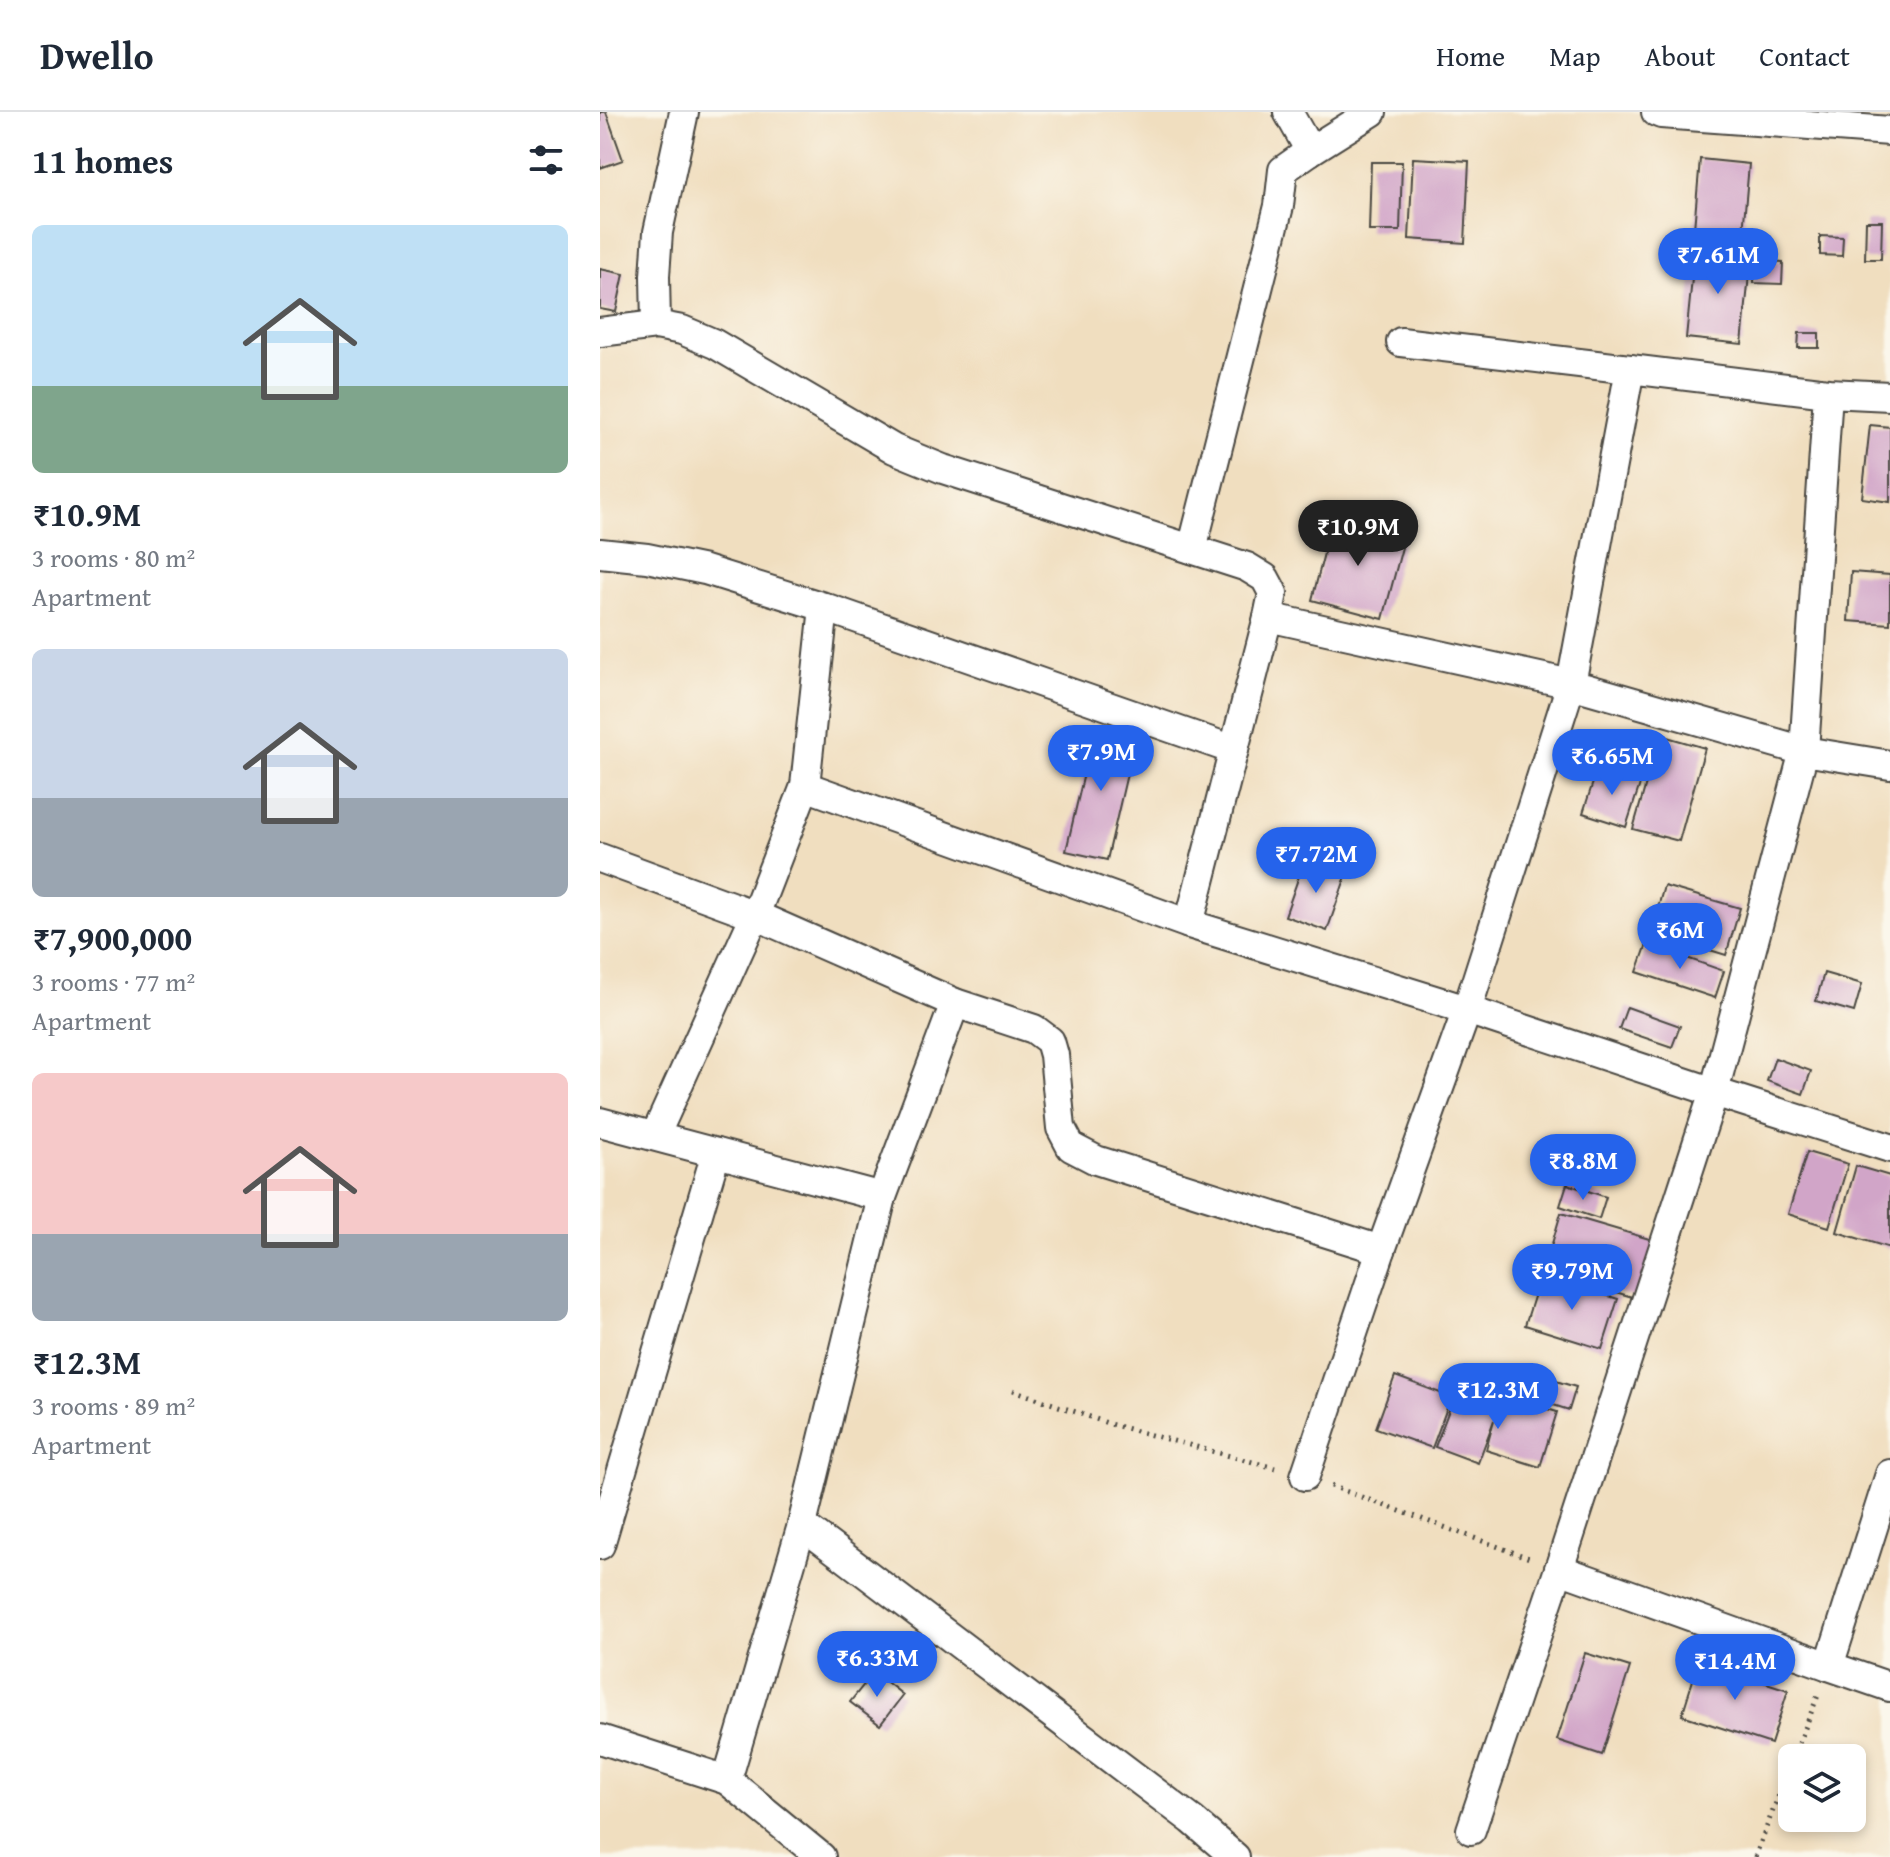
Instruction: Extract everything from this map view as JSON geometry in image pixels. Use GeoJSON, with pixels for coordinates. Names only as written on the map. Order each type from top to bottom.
{"type":"FeatureCollection","features":[{"type":"Feature","properties":{"kind":"street"},"geometry":{"type":"LineString","coordinates":[[656,325],[658,232],[684,112]]}},
{"type":"Feature","properties":{"kind":"street"},"geometry":{"type":"LineString","coordinates":[[1288,112],[1310,151]]}},
{"type":"Feature","properties":{"kind":"street"},"geometry":{"type":"LineString","coordinates":[[1192,549],[1279,206],[1283,170],[1372,112]]}},
{"type":"Feature","properties":{"kind":"street"},"geometry":{"type":"LineString","coordinates":[[1656,112],[1890,131]]}},
{"type":"Feature","properties":{"kind":"street"},"geometry":{"type":"LineString","coordinates":[[600,332],[656,325],[682,330],[715,344],[894,449],[943,469],[1247,567],[1265,578],[1273,593],[1268,617],[1189,924]]}},
{"type":"Feature","properties":{"kind":"street"},"geometry":{"type":"LineString","coordinates":[[1401,342],[1828,393],[1890,396]]}},
{"type":"Feature","properties":{"kind":"street"},"geometry":{"type":"LineString","coordinates":[[1305,1476],[1381,1250],[1467,1010],[1571,684],[1630,369]]}},
{"type":"Feature","properties":{"kind":"street"},"geometry":{"type":"LineString","coordinates":[[1471,1830],[1714,1092],[1804,751],[1828,393]]}},
{"type":"Feature","properties":{"kind":"street"},"geometry":{"type":"LineString","coordinates":[[600,553],[647,558],[705,570],[824,607],[1234,750]]}},
{"type":"Feature","properties":{"kind":"street"},"geometry":{"type":"LineString","coordinates":[[655,1136],[755,915],[805,786],[824,607]]}},
{"type":"Feature","properties":{"kind":"street"},"geometry":{"type":"LineString","coordinates":[[1268,617],[1571,684],[1804,751],[1890,765]]}},
{"type":"Feature","properties":{"kind":"street"},"geometry":{"type":"LineString","coordinates":[[805,786],[1189,924],[1467,1010],[1890,1148]]}},
{"type":"Feature","properties":{"kind":"street"},"geometry":{"type":"LineString","coordinates":[[600,858],[755,915],[955,1003],[1034,1029],[1050,1041],[1054,1055],[1061,1128],[1071,1147],[1096,1160],[1381,1250]]}},
{"type":"Feature","properties":{"kind":"street"},"geometry":{"type":"LineString","coordinates":[[727,1780],[802,1525],[882,1197],[955,1003]]}},
{"type":"Feature","properties":{"kind":"street"},"geometry":{"type":"LineString","coordinates":[[600,1122],[882,1197]]}},
{"type":"Feature","properties":{"kind":"street"},"geometry":{"type":"LineString","coordinates":[[600,1545],[716,1153]]}},
{"type":"Feature","properties":{"kind":"street"},"geometry":{"type":"LineString","coordinates":[[1829,1666],[1890,1474]]}},
{"type":"Feature","properties":{"kind":"street"},"geometry":{"type":"LineString","coordinates":[[802,1525],[1192,1820],[1235,1857]]}},
{"type":"Feature","properties":{"kind":"street"},"geometry":{"type":"LineString","coordinates":[[1559,1569],[1890,1687]]}},
{"type":"Feature","properties":{"kind":"street"},"geometry":{"type":"LineString","coordinates":[[600,1739],[727,1780],[821,1857]]}},
{"type":"Feature","properties":{"kind":"path"},"geometry":{"type":"LineString","coordinates":[[1799,1744],[1829,1666]]}},
{"type":"Feature","properties":{"kind":"path"},"geometry":{"type":"LineString","coordinates":[[1755,1857],[1778,1798]]}},
{"type":"Feature","properties":{"kind":"building"},"geometry":{"type":"Polygon","coordinates":[[[600,112],[606,112],[623,160],[600,168],[600,112]]]}},
{"type":"Feature","properties":{"kind":"building"},"geometry":{"type":"Polygon","coordinates":[[[1413,158],[1469,161],[1465,243],[1409,239],[1413,158]]]}},
{"type":"Feature","properties":{"kind":"building"},"geometry":{"type":"Polygon","coordinates":[[[1700,159],[1749,164],[1743,233],[1694,229],[1700,159]]]}},
{"type":"Feature","properties":{"kind":"building"},"geometry":{"type":"Polygon","coordinates":[[[1371,162],[1402,162],[1400,231],[1369,231],[1371,162]]]}},
{"type":"Feature","properties":{"kind":"building"},"geometry":{"type":"Polygon","coordinates":[[[1866,221],[1882,221],[1881,259],[1865,259],[1866,221]]]}},
{"type":"Feature","properties":{"kind":"building"},"geometry":{"type":"Polygon","coordinates":[[[1820,236],[1843,237],[1842,256],[1820,255],[1820,236]]]}},
{"type":"Feature","properties":{"kind":"building"},"geometry":{"type":"Polygon","coordinates":[[[1695,249],[1751,255],[1742,344],[1686,338],[1695,249]]]}},
{"type":"Feature","properties":{"kind":"building"},"geometry":{"type":"Polygon","coordinates":[[[1755,260],[1783,262],[1782,284],[1754,283],[1755,260]]]}},
{"type":"Feature","properties":{"kind":"building"},"geometry":{"type":"Polygon","coordinates":[[[600,269],[624,274],[616,312],[600,309],[600,269]]]}},
{"type":"Feature","properties":{"kind":"building"},"geometry":{"type":"Polygon","coordinates":[[[1799,333],[1819,333],[1819,348],[1798,348],[1799,333]]]}},
{"type":"Feature","properties":{"kind":"building"},"geometry":{"type":"Polygon","coordinates":[[[1870,425],[1890,427],[1890,502],[1862,498],[1870,425]]]}},
{"type":"Feature","properties":{"kind":"building"},"geometry":{"type":"Polygon","coordinates":[[[1333,518],[1405,536],[1383,619],[1312,600],[1333,518]]]}},
{"type":"Feature","properties":{"kind":"building"},"geometry":{"type":"Polygon","coordinates":[[[1851,572],[1890,575],[1890,624],[1848,621],[1851,572]]]}},
{"type":"Feature","properties":{"kind":"building"},"geometry":{"type":"Polygon","coordinates":[[[1095,726],[1136,735],[1107,860],[1066,851],[1095,726]]]}},
{"type":"Feature","properties":{"kind":"building"},"geometry":{"type":"Polygon","coordinates":[[[1660,735],[1705,748],[1679,841],[1633,829],[1660,735]]]}},
{"type":"Feature","properties":{"kind":"building"},"geometry":{"type":"Polygon","coordinates":[[[1598,767],[1641,781],[1626,827],[1583,813],[1598,767]]]}},
{"type":"Feature","properties":{"kind":"building"},"geometry":{"type":"Polygon","coordinates":[[[1305,859],[1347,873],[1327,931],[1285,916],[1305,859]]]}},
{"type":"Feature","properties":{"kind":"building"},"geometry":{"type":"Polygon","coordinates":[[[1664,886],[1740,908],[1726,955],[1651,932],[1664,886]]]}},
{"type":"Feature","properties":{"kind":"building"},"geometry":{"type":"Polygon","coordinates":[[[1647,944],[1724,971],[1715,998],[1637,972],[1647,944]]]}},
{"type":"Feature","properties":{"kind":"building"},"geometry":{"type":"Polygon","coordinates":[[[1824,973],[1862,984],[1854,1012],[1816,1001],[1824,973]]]}},
{"type":"Feature","properties":{"kind":"building"},"geometry":{"type":"Polygon","coordinates":[[[1627,1007],[1680,1026],[1672,1047],[1619,1029],[1627,1007]]]}},
{"type":"Feature","properties":{"kind":"building"},"geometry":{"type":"Polygon","coordinates":[[[1775,1058],[1811,1071],[1803,1094],[1767,1081],[1775,1058]]]}},
{"type":"Feature","properties":{"kind":"building"},"geometry":{"type":"Polygon","coordinates":[[[1807,1152],[1848,1164],[1829,1227],[1788,1214],[1807,1152]]]}},
{"type":"Feature","properties":{"kind":"building"},"geometry":{"type":"Polygon","coordinates":[[[1856,1166],[1890,1176],[1890,1248],[1837,1232],[1856,1166]]]}},
{"type":"Feature","properties":{"kind":"building"},"geometry":{"type":"Polygon","coordinates":[[[1567,1184],[1606,1197],[1599,1219],[1560,1206],[1567,1184]]]}},
{"type":"Feature","properties":{"kind":"building"},"geometry":{"type":"Polygon","coordinates":[[[1561,1213],[1656,1241],[1639,1299],[1544,1271],[1561,1213]]]}},
{"type":"Feature","properties":{"kind":"building"},"geometry":{"type":"Polygon","coordinates":[[[1541,1275],[1618,1299],[1602,1349],[1525,1325],[1541,1275]]]}},
{"type":"Feature","properties":{"kind":"building"},"geometry":{"type":"Polygon","coordinates":[[[1512,1368],[1576,1387],[1569,1410],[1506,1390],[1512,1368]]]}},
{"type":"Feature","properties":{"kind":"building"},"geometry":{"type":"Polygon","coordinates":[[[1395,1376],[1451,1397],[1432,1448],[1376,1428],[1395,1376]]]}},
{"type":"Feature","properties":{"kind":"building"},"geometry":{"type":"Polygon","coordinates":[[[1502,1395],[1557,1412],[1540,1467],[1486,1450],[1494,1420],[1478,1463],[1435,1447],[1454,1397],[1497,1413],[1502,1395]]]}},
{"type":"Feature","properties":{"kind":"building"},"geometry":{"type":"Polygon","coordinates":[[[1585,1653],[1630,1667],[1602,1755],[1557,1740],[1585,1653]]]}},
{"type":"Feature","properties":{"kind":"building"},"geometry":{"type":"Polygon","coordinates":[[[1699,1661],[1788,1690],[1771,1744],[1682,1715],[1699,1661]]]}},
{"type":"Feature","properties":{"kind":"building"},"geometry":{"type":"Polygon","coordinates":[[[874,1672],[903,1695],[880,1725],[850,1702],[874,1672]]]}}]}
